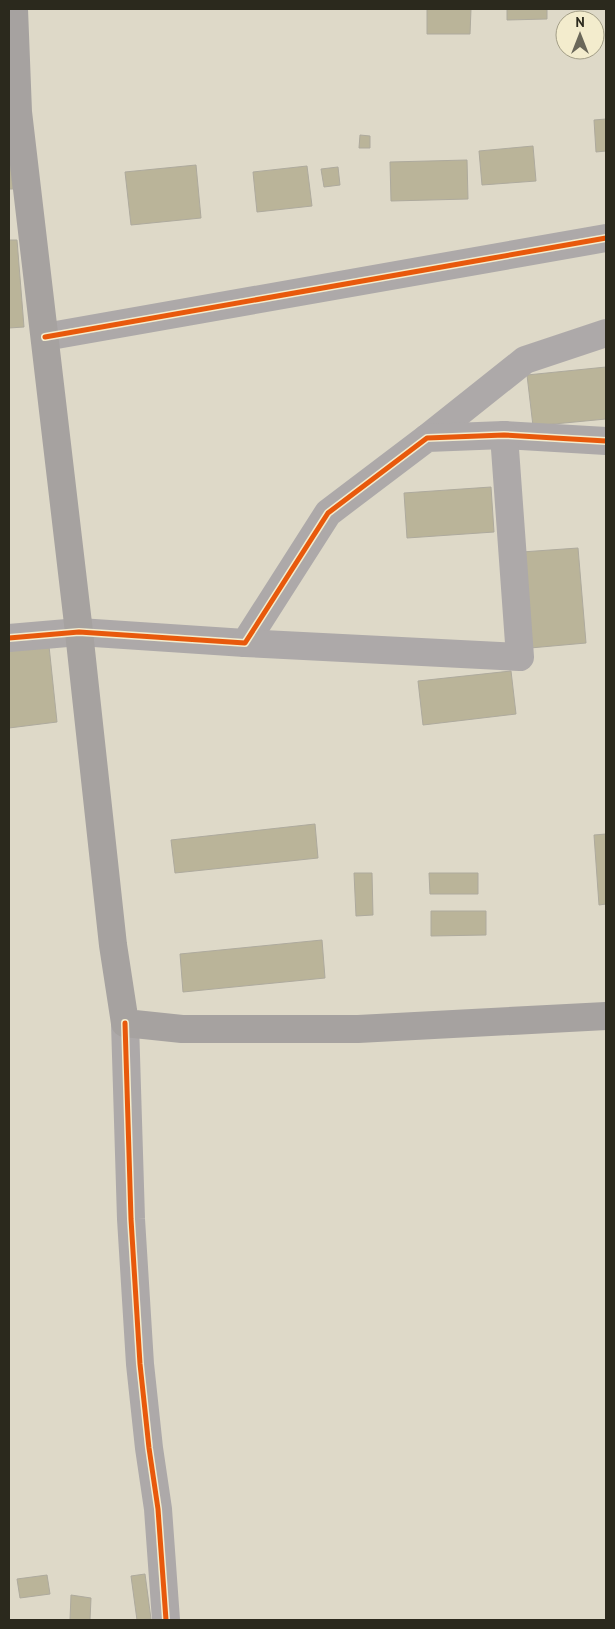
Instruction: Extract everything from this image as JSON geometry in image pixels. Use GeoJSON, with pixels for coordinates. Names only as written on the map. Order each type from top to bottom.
{"type":"FeatureCollection","features":[{"type":"Feature","properties":{"kind":"main road"},"geometry":{"type":"LineString","coordinates":[[14,9],[18,112],[79,632],[113,945],[125,1023],[182,1029],[358,1029],[606,1016]]}},
{"type":"Feature","properties":{"kind":"street"},"geometry":{"type":"LineString","coordinates":[[44,337],[606,238]]}},
{"type":"Feature","properties":{"kind":"street"},"geometry":{"type":"LineString","coordinates":[[245,643],[328,513],[525,360],[606,333]]}},
{"type":"Feature","properties":{"kind":"street"},"geometry":{"type":"LineString","coordinates":[[427,438],[504,436],[606,441]]}},
{"type":"Feature","properties":{"kind":"street"},"geometry":{"type":"LineString","coordinates":[[9,638],[79,632],[245,643],[520,657],[504,436]]}},
{"type":"Feature","properties":{"kind":"street"},"geometry":{"type":"LineString","coordinates":[[125,1023],[130,1219],[140,1364],[158,1509],[166,1620]]}},
{"type":"Feature","properties":{"kind":"building"},"geometry":{"type":"Polygon","coordinates":[[[427,9],[471,9],[470,34],[427,34],[427,9]]]}},
{"type":"Feature","properties":{"kind":"building"},"geometry":{"type":"Polygon","coordinates":[[[507,9],[547,9],[547,19],[507,20],[507,9]]]}},
{"type":"Feature","properties":{"kind":"building"},"geometry":{"type":"Polygon","coordinates":[[[606,119],[606,151],[596,152],[594,120],[606,119]]]}},
{"type":"Feature","properties":{"kind":"building"},"geometry":{"type":"Polygon","coordinates":[[[360,135],[370,136],[370,148],[359,148],[360,135]]]}},
{"type":"Feature","properties":{"kind":"building"},"geometry":{"type":"Polygon","coordinates":[[[533,146],[536,181],[482,185],[479,151],[533,146]]]}},
{"type":"Feature","properties":{"kind":"building"},"geometry":{"type":"Polygon","coordinates":[[[9,151],[13,189],[9,189],[9,151]]]}},
{"type":"Feature","properties":{"kind":"building"},"geometry":{"type":"Polygon","coordinates":[[[467,160],[468,199],[391,201],[390,162],[467,160]]]}},
{"type":"Feature","properties":{"kind":"building"},"geometry":{"type":"Polygon","coordinates":[[[196,165],[201,218],[131,225],[125,172],[196,165]]]}},
{"type":"Feature","properties":{"kind":"building"},"geometry":{"type":"Polygon","coordinates":[[[307,166],[312,206],[257,212],[253,172],[307,166]]]}},
{"type":"Feature","properties":{"kind":"building"},"geometry":{"type":"Polygon","coordinates":[[[338,167],[340,185],[324,187],[321,169],[338,167]]]}},
{"type":"Feature","properties":{"kind":"building"},"geometry":{"type":"Polygon","coordinates":[[[9,240],[17,240],[24,327],[9,328],[9,240]]]}},
{"type":"Feature","properties":{"kind":"building"},"geometry":{"type":"Polygon","coordinates":[[[606,367],[606,419],[533,426],[527,375],[606,367]]]}},
{"type":"Feature","properties":{"kind":"building"},"geometry":{"type":"Polygon","coordinates":[[[491,487],[494,532],[407,538],[404,493],[491,487]]]}},
{"type":"Feature","properties":{"kind":"building"},"geometry":{"type":"Polygon","coordinates":[[[578,548],[586,643],[530,648],[522,552],[578,548]]]}},
{"type":"Feature","properties":{"kind":"building"},"geometry":{"type":"Polygon","coordinates":[[[49,646],[57,722],[9,728],[9,651],[49,646]]]}},
{"type":"Feature","properties":{"kind":"building"},"geometry":{"type":"Polygon","coordinates":[[[511,671],[516,714],[423,725],[418,681],[511,671]]]}},
{"type":"Feature","properties":{"kind":"building"},"geometry":{"type":"Polygon","coordinates":[[[315,824],[318,858],[175,873],[171,840],[315,824]]]}},
{"type":"Feature","properties":{"kind":"building"},"geometry":{"type":"Polygon","coordinates":[[[606,834],[606,904],[599,905],[594,835],[606,834]]]}},
{"type":"Feature","properties":{"kind":"building"},"geometry":{"type":"Polygon","coordinates":[[[354,873],[372,873],[373,915],[356,916],[354,873]]]}},
{"type":"Feature","properties":{"kind":"building"},"geometry":{"type":"Polygon","coordinates":[[[429,873],[478,873],[478,894],[430,894],[429,873]]]}},
{"type":"Feature","properties":{"kind":"building"},"geometry":{"type":"Polygon","coordinates":[[[431,911],[486,911],[486,935],[431,936],[431,911]]]}},
{"type":"Feature","properties":{"kind":"building"},"geometry":{"type":"Polygon","coordinates":[[[322,940],[325,978],[183,992],[180,954],[322,940]]]}},
{"type":"Feature","properties":{"kind":"building"},"geometry":{"type":"Polygon","coordinates":[[[145,1574],[151,1619],[137,1620],[131,1576],[145,1574]]]}},
{"type":"Feature","properties":{"kind":"building"},"geometry":{"type":"Polygon","coordinates":[[[47,1575],[50,1594],[20,1598],[17,1579],[47,1575]]]}},
{"type":"Feature","properties":{"kind":"building"},"geometry":{"type":"Polygon","coordinates":[[[71,1595],[91,1598],[90,1620],[70,1620],[71,1595]]]}},
{"type":"Feature","properties":{"kind":"cycle path"},"geometry":{"type":"LineString","coordinates":[[45,337],[606,238]]}},
{"type":"Feature","properties":{"kind":"cycle path"},"geometry":{"type":"LineString","coordinates":[[9,638],[79,632],[245,643],[328,513],[427,438],[504,435],[606,441]]}},
{"type":"Feature","properties":{"kind":"cycle path"},"geometry":{"type":"LineString","coordinates":[[125,1023],[131,1219],[140,1364],[158,1509],[166,1620]]}}]}
